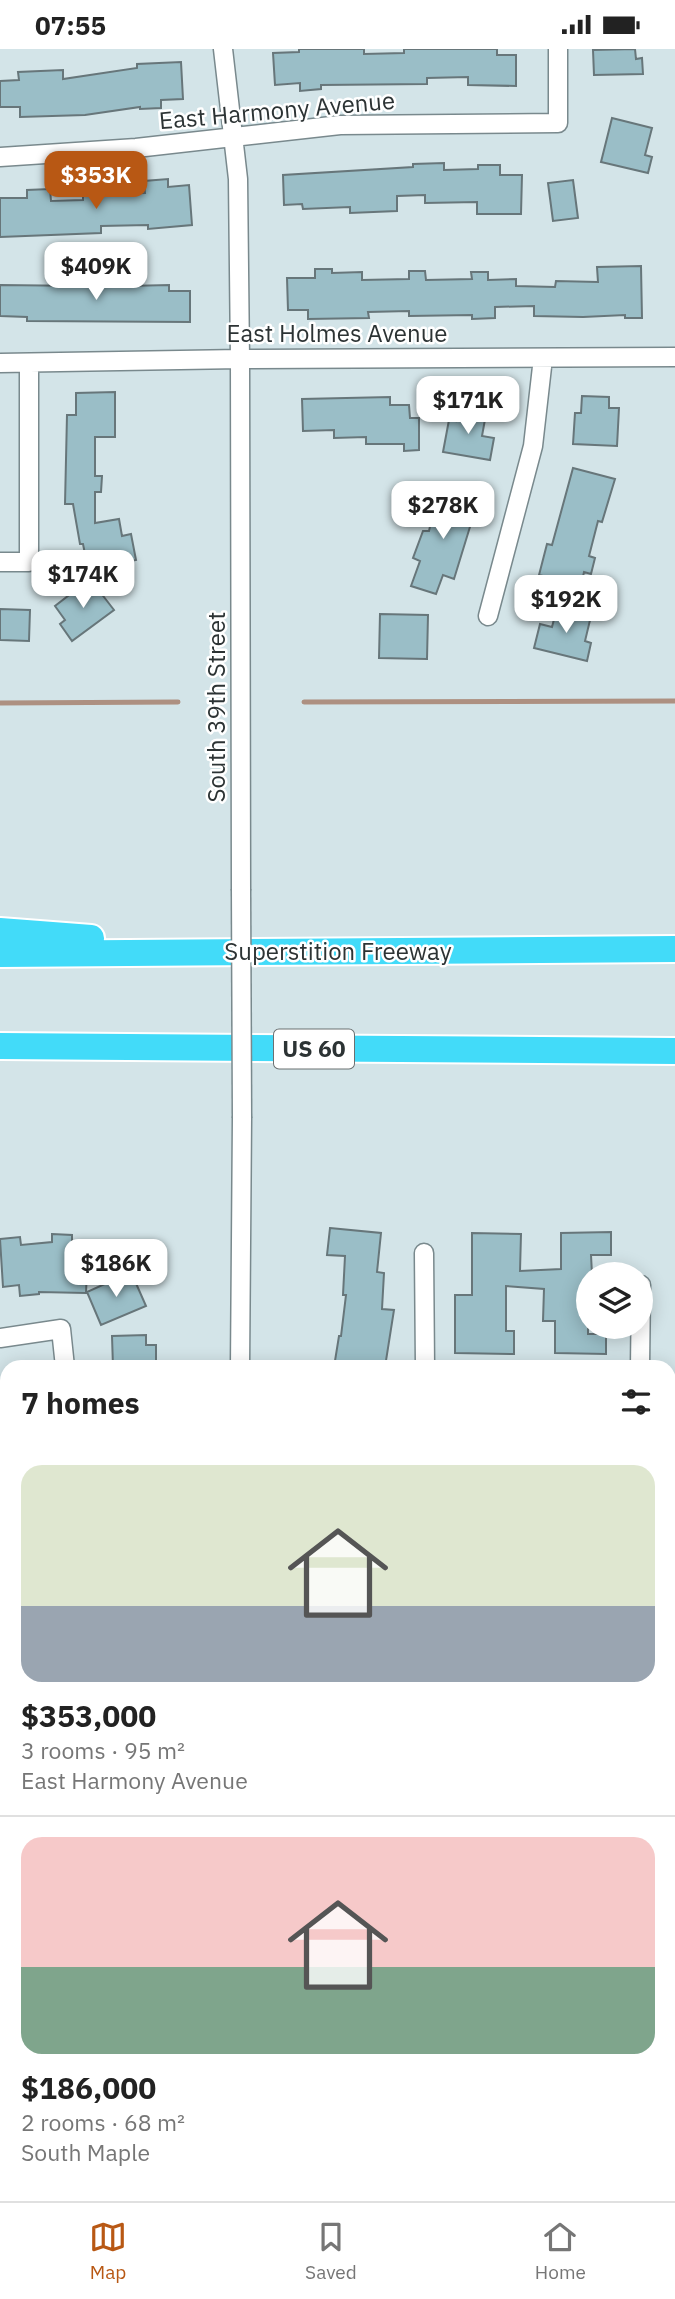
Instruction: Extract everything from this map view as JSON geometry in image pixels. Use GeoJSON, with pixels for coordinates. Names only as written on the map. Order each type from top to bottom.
{"type":"FeatureCollection","features":[{"type":"Feature","properties":{"kind":"highway"},"geometry":{"type":"LineString","coordinates":[[0,931],[285,952]]}},
{"type":"Feature","properties":{"kind":"highway","name":"Superstition Freeway"},"geometry":{"type":"LineString","coordinates":[[0,954],[675,949]]}},
{"type":"Feature","properties":{"kind":"highway","name":"US 60"},"geometry":{"type":"LineString","coordinates":[[0,1046],[674,1051]]}},
{"type":"Feature","properties":{"kind":"street","name":"South 39th Street"},"geometry":{"type":"LineString","coordinates":[[223,49],[238,179],[242,1118],[240,1360]]}},
{"type":"Feature","properties":{"kind":"street","name":"East Harmony Avenue"},"geometry":{"type":"LineString","coordinates":[[0,157],[136,148],[340,125],[558,123],[558,49]]}},
{"type":"Feature","properties":{"kind":"street","name":"East Holmes Avenue"},"geometry":{"type":"LineString","coordinates":[[0,363],[675,357]]}},
{"type":"Feature","properties":{"kind":"street"},"geometry":{"type":"LineString","coordinates":[[488,616],[533,446],[543,358]]}},
{"type":"Feature","properties":{"kind":"street"},"geometry":{"type":"LineString","coordinates":[[0,562],[29,562],[29,363]]}},
{"type":"Feature","properties":{"kind":"street"},"geometry":{"type":"LineString","coordinates":[[424,1253],[425,1360]]}},
{"type":"Feature","properties":{"kind":"street"},"geometry":{"type":"LineString","coordinates":[[0,1338],[61,1329],[64,1360]]}},
{"type":"Feature","properties":{"kind":"street"},"geometry":{"type":"LineString","coordinates":[[640,1339],[640,1360]]}},
{"type":"Feature","properties":{"kind":"building"},"geometry":{"type":"Polygon","coordinates":[[[299,49],[364,49],[364,54],[404,53],[404,49],[497,49],[497,55],[516,55],[516,86],[468,85],[468,77],[427,78],[427,84],[321,85],[321,89],[300,91],[300,83],[275,85],[273,53],[299,52],[299,49]]]}},
{"type":"Feature","properties":{"kind":"building"},"geometry":{"type":"Polygon","coordinates":[[[635,49],[636,59],[642,58],[643,74],[594,75],[593,50],[635,49]]]}},
{"type":"Feature","properties":{"kind":"building"},"geometry":{"type":"Polygon","coordinates":[[[181,62],[183,99],[161,100],[161,108],[140,107],[85,115],[20,117],[20,107],[0,107],[0,81],[19,80],[18,72],[63,70],[63,79],[137,68],[137,64],[181,62]]]}},
{"type":"Feature","properties":{"kind":"building"},"geometry":{"type":"Polygon","coordinates":[[[612,118],[652,128],[645,155],[652,157],[648,173],[601,162],[612,118]]]}},
{"type":"Feature","properties":{"kind":"building"},"geometry":{"type":"Polygon","coordinates":[[[444,163],[444,170],[500,165],[500,175],[522,175],[521,214],[477,214],[477,202],[425,203],[425,195],[397,196],[397,211],[350,213],[350,207],[303,209],[302,204],[284,205],[283,175],[444,163]]]}},
{"type":"Feature","properties":{"kind":"building"},"geometry":{"type":"Polygon","coordinates":[[[168,179],[168,187],[189,185],[192,225],[148,229],[148,225],[101,226],[101,233],[0,237],[0,198],[27,198],[27,190],[50,189],[51,201],[83,200],[83,187],[106,186],[106,194],[145,193],[144,181],[168,179]]]}},
{"type":"Feature","properties":{"kind":"building"},"geometry":{"type":"Polygon","coordinates":[[[573,180],[578,218],[553,221],[548,183],[573,180]]]}},
{"type":"Feature","properties":{"kind":"building"},"geometry":{"type":"Polygon","coordinates":[[[641,266],[642,318],[625,318],[625,315],[534,316],[534,306],[495,307],[495,318],[472,319],[472,315],[409,316],[409,311],[368,312],[369,318],[308,319],[308,310],[288,310],[287,278],[315,278],[315,269],[332,269],[332,273],[362,272],[362,280],[409,279],[409,271],[425,271],[426,280],[472,279],[471,272],[488,272],[488,280],[516,279],[516,286],[555,287],[556,281],[598,282],[597,267],[641,266]]]}},
{"type":"Feature","properties":{"kind":"building"},"geometry":{"type":"Polygon","coordinates":[[[85,274],[128,274],[128,286],[169,285],[169,291],[190,291],[190,322],[27,321],[27,317],[0,316],[0,285],[85,286],[85,274]]]}},
{"type":"Feature","properties":{"kind":"building"},"geometry":{"type":"Polygon","coordinates":[[[115,392],[115,437],[95,437],[95,476],[102,476],[101,492],[95,492],[95,523],[119,519],[122,536],[131,534],[136,560],[88,569],[83,544],[80,544],[73,504],[65,504],[67,415],[76,415],[76,393],[115,392]]]}},
{"type":"Feature","properties":{"kind":"building"},"geometry":{"type":"Polygon","coordinates":[[[582,396],[609,397],[609,408],[619,408],[617,446],[573,444],[575,413],[581,413],[582,396]]]}},
{"type":"Feature","properties":{"kind":"building"},"geometry":{"type":"Polygon","coordinates":[[[390,397],[390,405],[409,405],[410,418],[419,418],[419,450],[404,451],[404,444],[366,444],[366,437],[334,438],[334,430],[303,431],[302,399],[390,397]]]}},
{"type":"Feature","properties":{"kind":"building"},"geometry":{"type":"Polygon","coordinates":[[[458,409],[486,414],[482,436],[494,438],[490,460],[443,452],[449,420],[456,421],[458,409]]]}},
{"type":"Feature","properties":{"kind":"building"},"geometry":{"type":"Polygon","coordinates":[[[573,468],[615,479],[602,522],[598,521],[589,556],[595,558],[591,574],[584,572],[581,586],[539,575],[547,544],[552,545],[573,468]]]}},
{"type":"Feature","properties":{"kind":"building"},"geometry":{"type":"Polygon","coordinates":[[[439,486],[471,496],[465,515],[473,517],[454,579],[443,575],[436,594],[411,586],[420,561],[413,558],[423,531],[429,531],[439,486]]]}},
{"type":"Feature","properties":{"kind":"building"},"geometry":{"type":"Polygon","coordinates":[[[90,579],[114,610],[72,641],[60,624],[65,620],[55,606],[90,579]]]}},
{"type":"Feature","properties":{"kind":"building"},"geometry":{"type":"Polygon","coordinates":[[[557,608],[591,616],[585,641],[591,643],[587,661],[534,648],[540,624],[552,627],[557,608]]]}},
{"type":"Feature","properties":{"kind":"building"},"geometry":{"type":"Polygon","coordinates":[[[0,609],[30,610],[29,641],[0,640],[0,609]]]}},
{"type":"Feature","properties":{"kind":"building"},"geometry":{"type":"Polygon","coordinates":[[[380,614],[428,615],[427,659],[379,658],[380,614]]]}},
{"type":"Feature","properties":{"kind":"building"},"geometry":{"type":"Polygon","coordinates":[[[330,1228],[381,1233],[377,1272],[384,1273],[382,1309],[394,1310],[386,1360],[335,1360],[346,1295],[343,1295],[345,1256],[327,1255],[330,1228]]]}},
{"type":"Feature","properties":{"kind":"building"},"geometry":{"type":"Polygon","coordinates":[[[611,1232],[611,1255],[591,1255],[591,1262],[576,1262],[576,1339],[606,1339],[606,1354],[555,1353],[555,1321],[543,1321],[544,1289],[506,1286],[506,1331],[514,1331],[514,1354],[455,1353],[455,1295],[472,1295],[472,1233],[521,1234],[520,1271],[561,1269],[561,1233],[611,1232]]]}},
{"type":"Feature","properties":{"kind":"building"},"geometry":{"type":"Polygon","coordinates":[[[52,1234],[72,1235],[72,1245],[88,1245],[86,1293],[39,1292],[20,1296],[19,1285],[3,1287],[0,1239],[20,1237],[21,1245],[52,1242],[52,1234]]]}},
{"type":"Feature","properties":{"kind":"building"},"geometry":{"type":"Polygon","coordinates":[[[131,1272],[146,1306],[101,1325],[87,1292],[131,1272]]]}},
{"type":"Feature","properties":{"kind":"building"},"geometry":{"type":"Polygon","coordinates":[[[146,1335],[146,1345],[156,1345],[156,1360],[113,1360],[112,1336],[146,1335]]]}},
{"type":"Feature","properties":{"kind":"waterway"},"geometry":{"type":"LineString","coordinates":[[304,702],[675,701]]}},
{"type":"Feature","properties":{"kind":"waterway"},"geometry":{"type":"LineString","coordinates":[[0,703],[178,702]]}}]}
